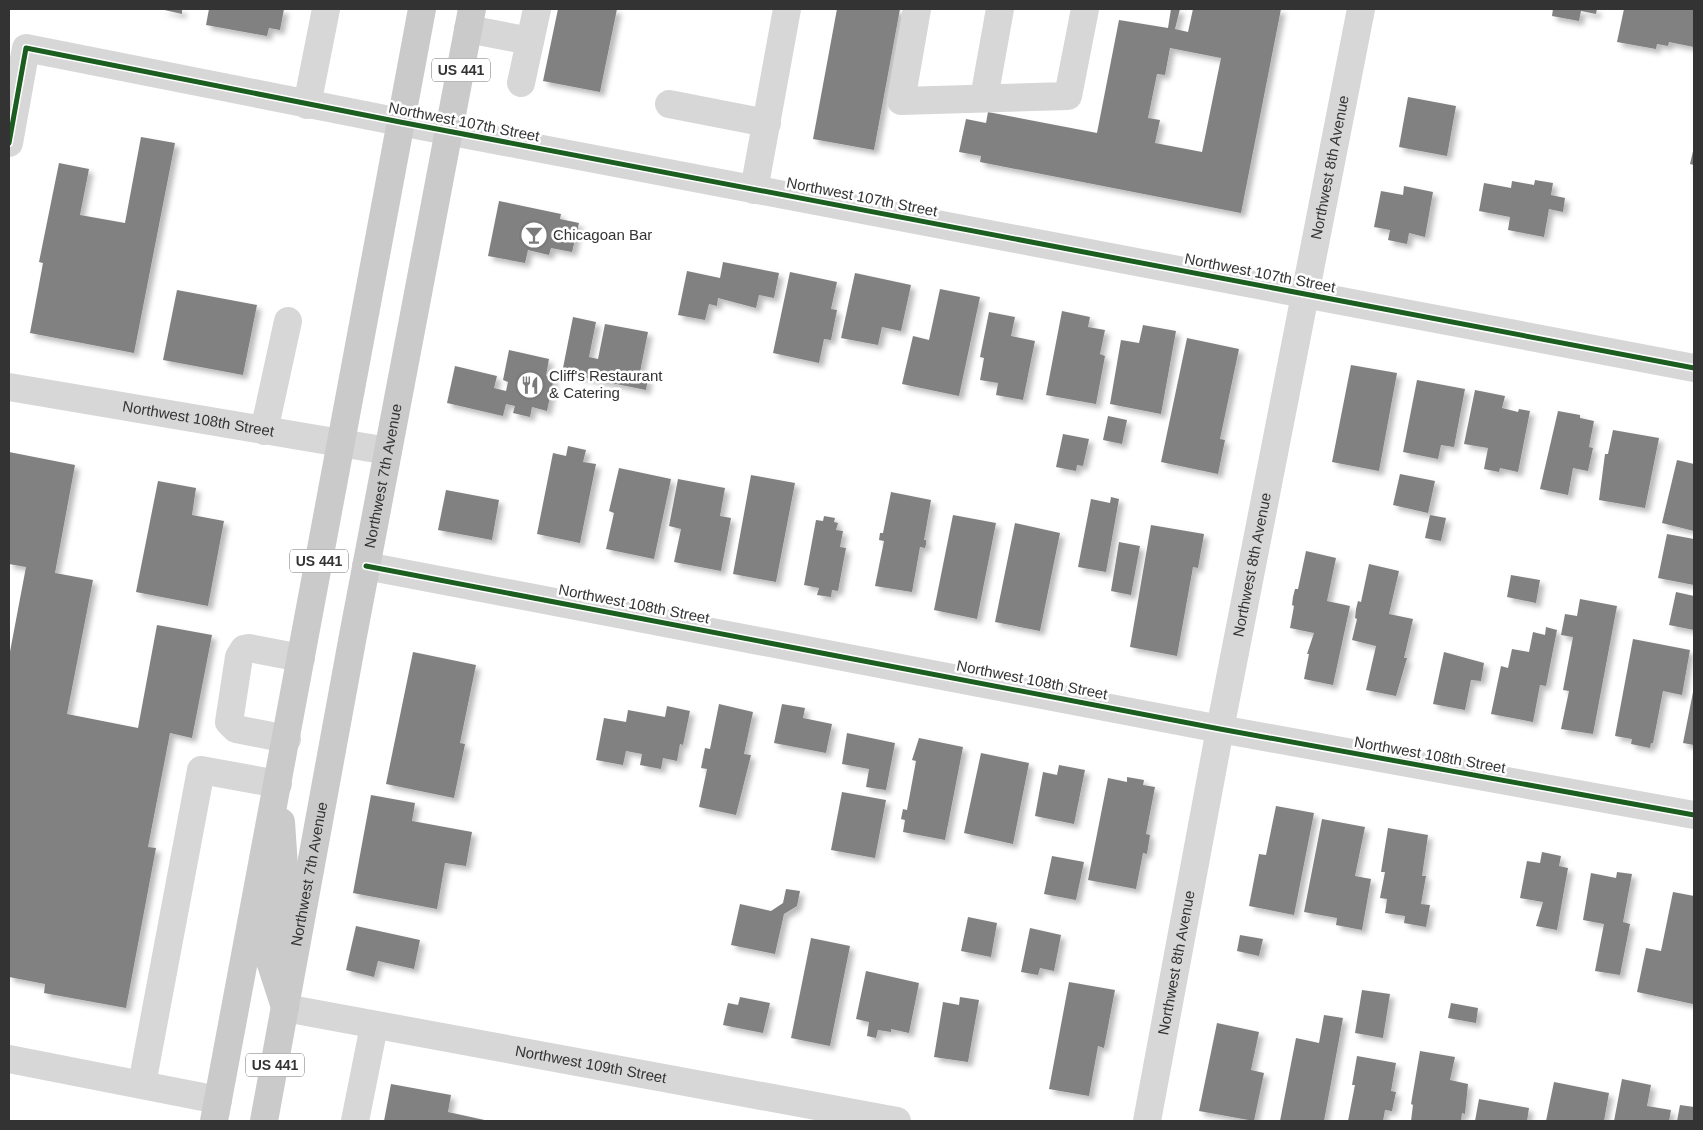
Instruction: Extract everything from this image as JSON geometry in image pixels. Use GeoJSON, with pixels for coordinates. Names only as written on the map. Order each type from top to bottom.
{"type":"FeatureCollection","features":[{"type":"Feature","properties":{"kind":"main road","name":"US 441"},"geometry":{"type":"LineString","coordinates":[[219,1114],[301,658],[422,9]]}},
{"type":"Feature","properties":{"kind":"main road","name":"Northwest 7th Avenue"},"geometry":{"type":"LineString","coordinates":[[264,1121],[366,566],[470,19]]}},
{"type":"Feature","properties":{"kind":"main road"},"geometry":{"type":"LineString","coordinates":[[278,784],[284,867],[268,955],[285,1008]]}},
{"type":"Feature","properties":{"kind":"street"},"geometry":{"type":"LineString","coordinates":[[307,105],[326,9]]}},
{"type":"Feature","properties":{"kind":"street"},"geometry":{"type":"LineString","coordinates":[[522,83],[537,9]]}},
{"type":"Feature","properties":{"kind":"street"},"geometry":{"type":"LineString","coordinates":[[754,190],[786,9]]}},
{"type":"Feature","properties":{"kind":"street"},"geometry":{"type":"LineString","coordinates":[[917,9],[901,101],[1068,96],[1085,9]]}},
{"type":"Feature","properties":{"kind":"street"},"geometry":{"type":"LineString","coordinates":[[984,98],[1000,9]]}},
{"type":"Feature","properties":{"kind":"street","name":"Northwest 8th Avenue"},"geometry":{"type":"LineString","coordinates":[[1147,1121],[1220,729],[1361,9]]}},
{"type":"Feature","properties":{"kind":"street"},"geometry":{"type":"LineString","coordinates":[[470,19],[530,41]]}},
{"type":"Feature","properties":{"kind":"street","name":"Northwest 107th Street"},"geometry":{"type":"LineString","coordinates":[[9,143],[26,48],[307,105],[1694,368]]}},
{"type":"Feature","properties":{"kind":"street"},"geometry":{"type":"LineString","coordinates":[[669,104],[766,123]]}},
{"type":"Feature","properties":{"kind":"street"},"geometry":{"type":"LineString","coordinates":[[264,431],[288,321]]}},
{"type":"Feature","properties":{"kind":"street","name":"Northwest 108th Street"},"geometry":{"type":"LineString","coordinates":[[9,387],[388,451]]}},
{"type":"Feature","properties":{"kind":"street","name":"Northwest 108th Street"},"geometry":{"type":"LineString","coordinates":[[366,566],[1220,729],[1694,815]]}},
{"type":"Feature","properties":{"kind":"street"},"geometry":{"type":"LineString","coordinates":[[287,739],[236,729],[231,725],[228,717],[239,658],[244,649],[301,658]]}},
{"type":"Feature","properties":{"kind":"street"},"geometry":{"type":"LineString","coordinates":[[142,1084],[201,770],[278,784]]}},
{"type":"Feature","properties":{"kind":"street","name":"Northwest 109th Street"},"geometry":{"type":"LineString","coordinates":[[285,1008],[374,1026],[897,1121]]}},
{"type":"Feature","properties":{"kind":"street"},"geometry":{"type":"LineString","coordinates":[[355,1121],[374,1026]]}},
{"type":"Feature","properties":{"kind":"street"},"geometry":{"type":"LineString","coordinates":[[9,1059],[142,1084],[219,1114]]}},
{"type":"Feature","properties":{"kind":"building"},"geometry":{"type":"Polygon","coordinates":[[[160,9],[182,9],[182,14],[160,9]]]}},
{"type":"Feature","properties":{"kind":"building"},"geometry":{"type":"Polygon","coordinates":[[[209,9],[284,9],[280,30],[269,28],[267,36],[206,25],[209,9]]]}},
{"type":"Feature","properties":{"kind":"building"},"geometry":{"type":"Polygon","coordinates":[[[558,9],[617,9],[600,92],[543,81],[558,9]]]}},
{"type":"Feature","properties":{"kind":"building"},"geometry":{"type":"Polygon","coordinates":[[[837,9],[900,9],[874,150],[813,139],[837,9]]]}},
{"type":"Feature","properties":{"kind":"building"},"geometry":{"type":"Polygon","coordinates":[[[1171,9],[1180,9],[1175,29],[1188,32],[1193,9],[1281,9],[1241,213],[980,162],[981,156],[959,152],[966,119],[986,123],[988,112],[1097,133],[1119,20],[1168,28],[1171,9]],[[1170,48],[1165,75],[1157,74],[1148,118],[1160,120],[1155,143],[1202,152],[1221,58],[1170,48]]]}},
{"type":"Feature","properties":{"kind":"building"},"geometry":{"type":"Polygon","coordinates":[[[1553,9],[1597,9],[1596,14],[1581,11],[1579,21],[1552,16],[1553,9]]]}},
{"type":"Feature","properties":{"kind":"building"},"geometry":{"type":"Polygon","coordinates":[[[1624,9],[1694,9],[1694,47],[1669,42],[1668,46],[1657,44],[1656,49],[1617,42],[1624,9]]]}},
{"type":"Feature","properties":{"kind":"building"},"geometry":{"type":"Polygon","coordinates":[[[1408,97],[1456,106],[1447,156],[1399,147],[1408,97]]]}},
{"type":"Feature","properties":{"kind":"building"},"geometry":{"type":"Polygon","coordinates":[[[141,137],[175,143],[134,353],[30,333],[43,263],[39,262],[59,163],[89,169],[80,215],[125,223],[141,137]]]}},
{"type":"Feature","properties":{"kind":"building"},"geometry":{"type":"Polygon","coordinates":[[[1694,147],[1694,165],[1690,164],[1694,147]]]}},
{"type":"Feature","properties":{"kind":"building"},"geometry":{"type":"Polygon","coordinates":[[[1535,180],[1553,183],[1551,195],[1565,198],[1563,212],[1549,209],[1544,237],[1508,230],[1510,217],[1479,211],[1484,183],[1511,188],[1512,181],[1534,185],[1535,180]]]}},
{"type":"Feature","properties":{"kind":"building"},"geometry":{"type":"Polygon","coordinates":[[[1404,186],[1433,192],[1425,237],[1409,233],[1407,244],[1388,240],[1390,230],[1374,227],[1381,191],[1403,195],[1404,186]]]}},
{"type":"Feature","properties":{"kind":"building","name":"Chicagoan Bar"},"geometry":{"type":"Polygon","coordinates":[[[499,201],[561,214],[560,219],[579,223],[572,252],[551,248],[549,255],[528,250],[525,263],[488,256],[499,201]]]}},
{"type":"Feature","properties":{"kind":"building"},"geometry":{"type":"Polygon","coordinates":[[[723,262],[779,273],[774,298],[759,295],[756,308],[718,298],[717,306],[709,304],[705,320],[678,315],[687,271],[720,278],[723,262]]]}},
{"type":"Feature","properties":{"kind":"building"},"geometry":{"type":"Polygon","coordinates":[[[790,272],[837,282],[831,309],[837,310],[831,340],[824,339],[819,363],[773,353],[790,272]]]}},
{"type":"Feature","properties":{"kind":"building"},"geometry":{"type":"Polygon","coordinates":[[[855,273],[911,285],[901,331],[882,327],[878,345],[841,338],[855,273]]]}},
{"type":"Feature","properties":{"kind":"building"},"geometry":{"type":"Polygon","coordinates":[[[940,289],[980,297],[959,396],[902,384],[913,336],[929,340],[940,289]]]}},
{"type":"Feature","properties":{"kind":"building"},"geometry":{"type":"Polygon","coordinates":[[[177,290],[257,305],[243,375],[163,360],[177,290]]]}},
{"type":"Feature","properties":{"kind":"building"},"geometry":{"type":"Polygon","coordinates":[[[1062,311],[1090,317],[1088,327],[1105,330],[1100,354],[1105,356],[1096,404],[1046,395],[1062,311]]]}},
{"type":"Feature","properties":{"kind":"building"},"geometry":{"type":"Polygon","coordinates":[[[989,312],[1015,317],[1011,336],[1035,341],[1023,400],[996,395],[998,383],[980,380],[984,358],[980,357],[989,312]]]}},
{"type":"Feature","properties":{"kind":"building"},"geometry":{"type":"Polygon","coordinates":[[[573,317],[596,322],[589,357],[598,359],[605,324],[648,332],[639,377],[648,378],[646,390],[562,373],[573,317]]]}},
{"type":"Feature","properties":{"kind":"building"},"geometry":{"type":"Polygon","coordinates":[[[1143,325],[1176,331],[1161,414],[1110,404],[1121,340],[1139,343],[1143,325]]]}},
{"type":"Feature","properties":{"kind":"building"},"geometry":{"type":"Polygon","coordinates":[[[1187,338],[1239,349],[1220,439],[1225,440],[1218,474],[1161,462],[1187,338]]]}},
{"type":"Feature","properties":{"kind":"building","name":"Cliff's Restaurant & Catering"},"geometry":{"type":"Polygon","coordinates":[[[509,350],[549,359],[546,376],[554,378],[547,411],[532,407],[530,417],[513,413],[515,406],[506,404],[503,416],[447,403],[455,366],[497,376],[494,388],[506,391],[508,382],[503,380],[509,350]]]}},
{"type":"Feature","properties":{"kind":"building"},"geometry":{"type":"Polygon","coordinates":[[[1351,365],[1397,373],[1379,471],[1332,462],[1351,365]]]}},
{"type":"Feature","properties":{"kind":"building"},"geometry":{"type":"Polygon","coordinates":[[[1417,380],[1465,389],[1454,447],[1441,445],[1438,459],[1403,452],[1417,380]]]}},
{"type":"Feature","properties":{"kind":"building"},"geometry":{"type":"Polygon","coordinates":[[[1475,390],[1505,396],[1502,408],[1518,412],[1519,409],[1530,411],[1518,472],[1500,468],[1499,472],[1484,469],[1488,448],[1464,444],[1475,390]]]}},
{"type":"Feature","properties":{"kind":"building"},"geometry":{"type":"Polygon","coordinates":[[[1558,411],[1580,415],[1580,418],[1594,421],[1589,447],[1593,448],[1588,471],[1573,468],[1568,495],[1540,489],[1558,411]]]}},
{"type":"Feature","properties":{"kind":"building"},"geometry":{"type":"Polygon","coordinates":[[[1108,416],[1127,420],[1122,444],[1103,440],[1108,416]]]}},
{"type":"Feature","properties":{"kind":"building"},"geometry":{"type":"Polygon","coordinates":[[[1613,430],[1659,438],[1645,508],[1599,500],[1605,454],[1608,454],[1613,430]]]}},
{"type":"Feature","properties":{"kind":"building"},"geometry":{"type":"Polygon","coordinates":[[[1063,434],[1089,439],[1083,466],[1077,465],[1076,471],[1056,467],[1063,434]]]}},
{"type":"Feature","properties":{"kind":"building"},"geometry":{"type":"Polygon","coordinates":[[[568,446],[586,450],[583,462],[596,464],[580,543],[537,534],[553,453],[566,456],[568,446]]]}},
{"type":"Feature","properties":{"kind":"building"},"geometry":{"type":"Polygon","coordinates":[[[9,452],[75,465],[55,573],[93,580],[67,714],[138,728],[157,625],[212,635],[192,738],[170,733],[148,847],[156,848],[126,1008],[44,993],[45,984],[9,977],[9,657],[26,567],[9,564],[9,452]]]}},
{"type":"Feature","properties":{"kind":"building"},"geometry":{"type":"Polygon","coordinates":[[[1677,460],[1694,464],[1694,531],[1662,523],[1677,460]]]}},
{"type":"Feature","properties":{"kind":"building"},"geometry":{"type":"Polygon","coordinates":[[[619,468],[671,479],[654,559],[606,549],[614,513],[609,511],[619,468]]]}},
{"type":"Feature","properties":{"kind":"building"},"geometry":{"type":"Polygon","coordinates":[[[1400,474],[1435,481],[1428,513],[1393,505],[1400,474]]]}},
{"type":"Feature","properties":{"kind":"building"},"geometry":{"type":"Polygon","coordinates":[[[751,475],[795,483],[776,582],[733,574],[751,475]]]}},
{"type":"Feature","properties":{"kind":"building"},"geometry":{"type":"Polygon","coordinates":[[[678,479],[725,488],[720,516],[731,518],[721,571],[674,562],[681,529],[669,526],[678,479]]]}},
{"type":"Feature","properties":{"kind":"building"},"geometry":{"type":"Polygon","coordinates":[[[158,481],[196,488],[192,515],[224,521],[208,606],[136,592],[158,481]]]}},
{"type":"Feature","properties":{"kind":"building"},"geometry":{"type":"Polygon","coordinates":[[[446,490],[499,500],[492,540],[438,530],[446,490]]]}},
{"type":"Feature","properties":{"kind":"building"},"geometry":{"type":"Polygon","coordinates":[[[891,492],[931,500],[924,540],[926,540],[926,544],[925,548],[920,547],[912,592],[875,586],[884,541],[879,540],[880,533],[883,533],[891,492]]]}},
{"type":"Feature","properties":{"kind":"building"},"geometry":{"type":"Polygon","coordinates":[[[1111,497],[1119,499],[1106,572],[1078,567],[1091,499],[1110,503],[1111,497]]]}},
{"type":"Feature","properties":{"kind":"building"},"geometry":{"type":"Polygon","coordinates":[[[953,515],[996,523],[977,619],[934,610],[953,515]]]}},
{"type":"Feature","properties":{"kind":"building"},"geometry":{"type":"Polygon","coordinates":[[[1430,515],[1446,518],[1441,541],[1425,538],[1430,515]]]}},
{"type":"Feature","properties":{"kind":"building"},"geometry":{"type":"Polygon","coordinates":[[[824,516],[835,518],[834,522],[838,523],[836,530],[843,531],[840,547],[846,548],[838,591],[832,590],[831,597],[817,595],[819,588],[804,585],[816,520],[823,521],[824,516]]]}},
{"type":"Feature","properties":{"kind":"building"},"geometry":{"type":"Polygon","coordinates":[[[1015,523],[1060,533],[1040,631],[995,622],[1015,523]]]}},
{"type":"Feature","properties":{"kind":"building"},"geometry":{"type":"Polygon","coordinates":[[[1151,525],[1204,534],[1198,568],[1193,567],[1177,656],[1130,647],[1151,525]]]}},
{"type":"Feature","properties":{"kind":"building"},"geometry":{"type":"Polygon","coordinates":[[[1667,534],[1694,539],[1694,585],[1658,578],[1667,534]]]}},
{"type":"Feature","properties":{"kind":"building"},"geometry":{"type":"Polygon","coordinates":[[[1119,542],[1140,546],[1131,595],[1111,591],[1119,542]]]}},
{"type":"Feature","properties":{"kind":"building"},"geometry":{"type":"Polygon","coordinates":[[[1306,551],[1336,558],[1327,601],[1350,606],[1333,685],[1304,679],[1309,654],[1307,654],[1314,633],[1290,628],[1294,606],[1292,605],[1293,597],[1295,589],[1298,589],[1306,551]]]}},
{"type":"Feature","properties":{"kind":"building"},"geometry":{"type":"Polygon","coordinates":[[[1369,564],[1399,571],[1389,614],[1413,619],[1404,658],[1407,658],[1396,696],[1366,690],[1376,646],[1352,640],[1357,619],[1355,618],[1356,609],[1358,601],[1361,602],[1369,564]]]}},
{"type":"Feature","properties":{"kind":"building"},"geometry":{"type":"Polygon","coordinates":[[[1511,575],[1540,580],[1536,603],[1507,597],[1511,575]]]}},
{"type":"Feature","properties":{"kind":"building"},"geometry":{"type":"Polygon","coordinates":[[[1676,592],[1694,596],[1694,630],[1669,625],[1676,592]]]}},
{"type":"Feature","properties":{"kind":"building"},"geometry":{"type":"Polygon","coordinates":[[[1580,599],[1617,606],[1593,734],[1561,729],[1569,691],[1563,690],[1573,637],[1561,635],[1565,614],[1577,616],[1580,599]]]}},
{"type":"Feature","properties":{"kind":"building"},"geometry":{"type":"Polygon","coordinates":[[[1546,627],[1557,630],[1546,686],[1540,685],[1533,722],[1491,714],[1501,666],[1508,668],[1512,649],[1529,652],[1533,632],[1545,635],[1546,627]]]}},
{"type":"Feature","properties":{"kind":"building"},"geometry":{"type":"Polygon","coordinates":[[[1633,639],[1690,650],[1682,695],[1663,691],[1653,743],[1651,743],[1650,748],[1631,744],[1632,739],[1615,736],[1633,639]]]}},
{"type":"Feature","properties":{"kind":"building"},"geometry":{"type":"Polygon","coordinates":[[[413,652],[476,665],[460,743],[465,744],[454,798],[386,784],[413,652]]]}},
{"type":"Feature","properties":{"kind":"building"},"geometry":{"type":"Polygon","coordinates":[[[1444,652],[1484,663],[1481,681],[1471,680],[1465,710],[1433,704],[1444,652]]]}},
{"type":"Feature","properties":{"kind":"building"},"geometry":{"type":"Polygon","coordinates":[[[1694,692],[1694,745],[1683,743],[1694,692]]]}},
{"type":"Feature","properties":{"kind":"building"},"geometry":{"type":"Polygon","coordinates":[[[719,704],[753,712],[744,754],[751,755],[736,815],[699,807],[707,769],[701,768],[705,748],[710,749],[719,704]]]}},
{"type":"Feature","properties":{"kind":"building"},"geometry":{"type":"Polygon","coordinates":[[[782,704],[805,708],[803,718],[832,724],[826,753],[774,743],[782,704]]]}},
{"type":"Feature","properties":{"kind":"building"},"geometry":{"type":"Polygon","coordinates":[[[667,706],[690,711],[683,745],[680,744],[677,761],[663,758],[661,769],[640,765],[642,754],[626,751],[623,765],[596,760],[604,718],[626,722],[628,710],[665,717],[667,706]]]}},
{"type":"Feature","properties":{"kind":"building"},"geometry":{"type":"Polygon","coordinates":[[[847,733],[895,743],[886,790],[866,787],[869,769],[842,764],[847,733]]]}},
{"type":"Feature","properties":{"kind":"building"},"geometry":{"type":"Polygon","coordinates":[[[919,738],[963,747],[945,840],[903,832],[905,820],[901,819],[903,809],[907,810],[916,761],[912,760],[919,738]]]}},
{"type":"Feature","properties":{"kind":"building"},"geometry":{"type":"Polygon","coordinates":[[[981,753],[1029,763],[1013,844],[964,833],[981,753]]]}},
{"type":"Feature","properties":{"kind":"building"},"geometry":{"type":"Polygon","coordinates":[[[1059,765],[1085,770],[1074,824],[1035,816],[1043,772],[1057,775],[1059,765]]]}},
{"type":"Feature","properties":{"kind":"building"},"geometry":{"type":"Polygon","coordinates":[[[1127,777],[1144,780],[1143,785],[1155,787],[1146,834],[1150,835],[1147,854],[1143,853],[1136,889],[1088,880],[1108,778],[1127,782],[1127,777]]]}},
{"type":"Feature","properties":{"kind":"building"},"geometry":{"type":"Polygon","coordinates":[[[842,792],[886,800],[875,858],[831,850],[842,792]]]}},
{"type":"Feature","properties":{"kind":"building"},"geometry":{"type":"Polygon","coordinates":[[[371,795],[415,803],[412,821],[472,832],[466,866],[445,863],[437,909],[353,893],[371,795]]]}},
{"type":"Feature","properties":{"kind":"building"},"geometry":{"type":"Polygon","coordinates":[[[1276,806],[1314,813],[1294,915],[1249,906],[1259,854],[1266,855],[1276,806]]]}},
{"type":"Feature","properties":{"kind":"building"},"geometry":{"type":"Polygon","coordinates":[[[1322,819],[1365,827],[1355,876],[1371,879],[1362,930],[1336,925],[1337,918],[1304,912],[1322,819]]]}},
{"type":"Feature","properties":{"kind":"building"},"geometry":{"type":"Polygon","coordinates":[[[1388,828],[1428,835],[1422,876],[1426,876],[1421,904],[1430,905],[1426,927],[1404,923],[1405,916],[1385,913],[1387,899],[1380,898],[1385,872],[1381,872],[1388,828]]]}},
{"type":"Feature","properties":{"kind":"building"},"geometry":{"type":"Polygon","coordinates":[[[1542,852],[1561,856],[1559,866],[1568,868],[1557,930],[1536,926],[1543,902],[1520,898],[1527,861],[1540,863],[1542,852]]]}},
{"type":"Feature","properties":{"kind":"building"},"geometry":{"type":"Polygon","coordinates":[[[1052,856],[1084,862],[1076,900],[1044,894],[1052,856]]]}},
{"type":"Feature","properties":{"kind":"building"},"geometry":{"type":"Polygon","coordinates":[[[1617,872],[1632,874],[1623,922],[1630,924],[1620,975],[1595,971],[1604,924],[1583,920],[1591,873],[1616,878],[1617,872]]]}},
{"type":"Feature","properties":{"kind":"building"},"geometry":{"type":"Polygon","coordinates":[[[786,889],[800,891],[797,906],[784,914],[775,954],[731,945],[740,904],[771,911],[783,903],[786,889]]]}},
{"type":"Feature","properties":{"kind":"building"},"geometry":{"type":"Polygon","coordinates":[[[1673,892],[1694,896],[1693,1004],[1637,992],[1646,948],[1661,951],[1673,892]]]}},
{"type":"Feature","properties":{"kind":"building"},"geometry":{"type":"Polygon","coordinates":[[[968,917],[997,923],[991,957],[961,951],[968,917]]]}},
{"type":"Feature","properties":{"kind":"building"},"geometry":{"type":"Polygon","coordinates":[[[356,926],[420,940],[414,969],[378,961],[374,977],[346,970],[356,926]]]}},
{"type":"Feature","properties":{"kind":"building"},"geometry":{"type":"Polygon","coordinates":[[[1030,928],[1061,935],[1054,971],[1040,968],[1038,975],[1021,972],[1030,928]]]}},
{"type":"Feature","properties":{"kind":"building"},"geometry":{"type":"Polygon","coordinates":[[[1240,935],[1263,939],[1259,956],[1237,951],[1240,935]]]}},
{"type":"Feature","properties":{"kind":"building"},"geometry":{"type":"Polygon","coordinates":[[[811,938],[850,946],[830,1046],[791,1038],[811,938]]]}},
{"type":"Feature","properties":{"kind":"building"},"geometry":{"type":"Polygon","coordinates":[[[866,971],[919,983],[909,1033],[891,1029],[891,1032],[878,1030],[876,1038],[867,1036],[869,1022],[856,1019],[866,971]]]}},
{"type":"Feature","properties":{"kind":"building"},"geometry":{"type":"Polygon","coordinates":[[[1069,982],[1115,990],[1104,1048],[1098,1046],[1089,1096],[1049,1089],[1069,982]]]}},
{"type":"Feature","properties":{"kind":"building"},"geometry":{"type":"Polygon","coordinates":[[[1362,990],[1390,994],[1383,1038],[1355,1033],[1362,990]]]}},
{"type":"Feature","properties":{"kind":"building"},"geometry":{"type":"Polygon","coordinates":[[[740,997],[770,1003],[763,1033],[723,1025],[728,1003],[738,1005],[740,997]]]}},
{"type":"Feature","properties":{"kind":"building"},"geometry":{"type":"Polygon","coordinates":[[[960,997],[979,1000],[968,1062],[934,1057],[943,1002],[959,1005],[960,997]]]}},
{"type":"Feature","properties":{"kind":"building"},"geometry":{"type":"Polygon","coordinates":[[[1451,1003],[1478,1008],[1476,1023],[1448,1018],[1451,1003]]]}},
{"type":"Feature","properties":{"kind":"building"},"geometry":{"type":"Polygon","coordinates":[[[1324,1015],[1343,1018],[1324,1121],[1280,1121],[1296,1038],[1319,1043],[1324,1015]]]}},
{"type":"Feature","properties":{"kind":"building"},"geometry":{"type":"Polygon","coordinates":[[[1217,1023],[1259,1032],[1251,1070],[1264,1073],[1254,1121],[1199,1111],[1217,1023]]]}},
{"type":"Feature","properties":{"kind":"building"},"geometry":{"type":"Polygon","coordinates":[[[1420,1051],[1455,1057],[1450,1080],[1468,1084],[1465,1114],[1462,1113],[1461,1121],[1411,1121],[1413,1105],[1411,1104],[1420,1051]]]}},
{"type":"Feature","properties":{"kind":"building"},"geometry":{"type":"Polygon","coordinates":[[[1357,1056],[1396,1063],[1391,1091],[1396,1092],[1392,1111],[1385,1110],[1383,1121],[1348,1121],[1355,1085],[1352,1085],[1357,1056]]]}},
{"type":"Feature","properties":{"kind":"building"},"geometry":{"type":"Polygon","coordinates":[[[1622,1079],[1651,1085],[1647,1106],[1671,1110],[1669,1121],[1614,1121],[1622,1079]]]}},
{"type":"Feature","properties":{"kind":"building"},"geometry":{"type":"Polygon","coordinates":[[[1554,1082],[1609,1093],[1604,1121],[1546,1121],[1554,1082]]]}},
{"type":"Feature","properties":{"kind":"building"},"geometry":{"type":"Polygon","coordinates":[[[391,1084],[451,1095],[448,1112],[489,1121],[384,1121],[391,1084]]]}},
{"type":"Feature","properties":{"kind":"building"},"geometry":{"type":"Polygon","coordinates":[[[1479,1099],[1529,1108],[1527,1121],[1475,1121],[1479,1099]]]}},
{"type":"Feature","properties":{"kind":"building"},"geometry":{"type":"Polygon","coordinates":[[[1680,1105],[1694,1107],[1694,1121],[1677,1121],[1680,1105]]]}},
{"type":"Feature","properties":{"kind":"cycle path"},"geometry":{"type":"LineString","coordinates":[[9,143],[26,48],[400,122],[1694,368]]}},
{"type":"Feature","properties":{"kind":"cycle path"},"geometry":{"type":"LineString","coordinates":[[366,566],[1220,729],[1694,815]]}},
{"type":"Feature","properties":{"kind":"place","name":"Chicagoan Bar"},"geometry":{"type":"Point","coordinates":[534,235]}},
{"type":"Feature","properties":{"kind":"place","name":"Cliff's Restaurant & Catering"},"geometry":{"type":"Point","coordinates":[530,385]}}]}
